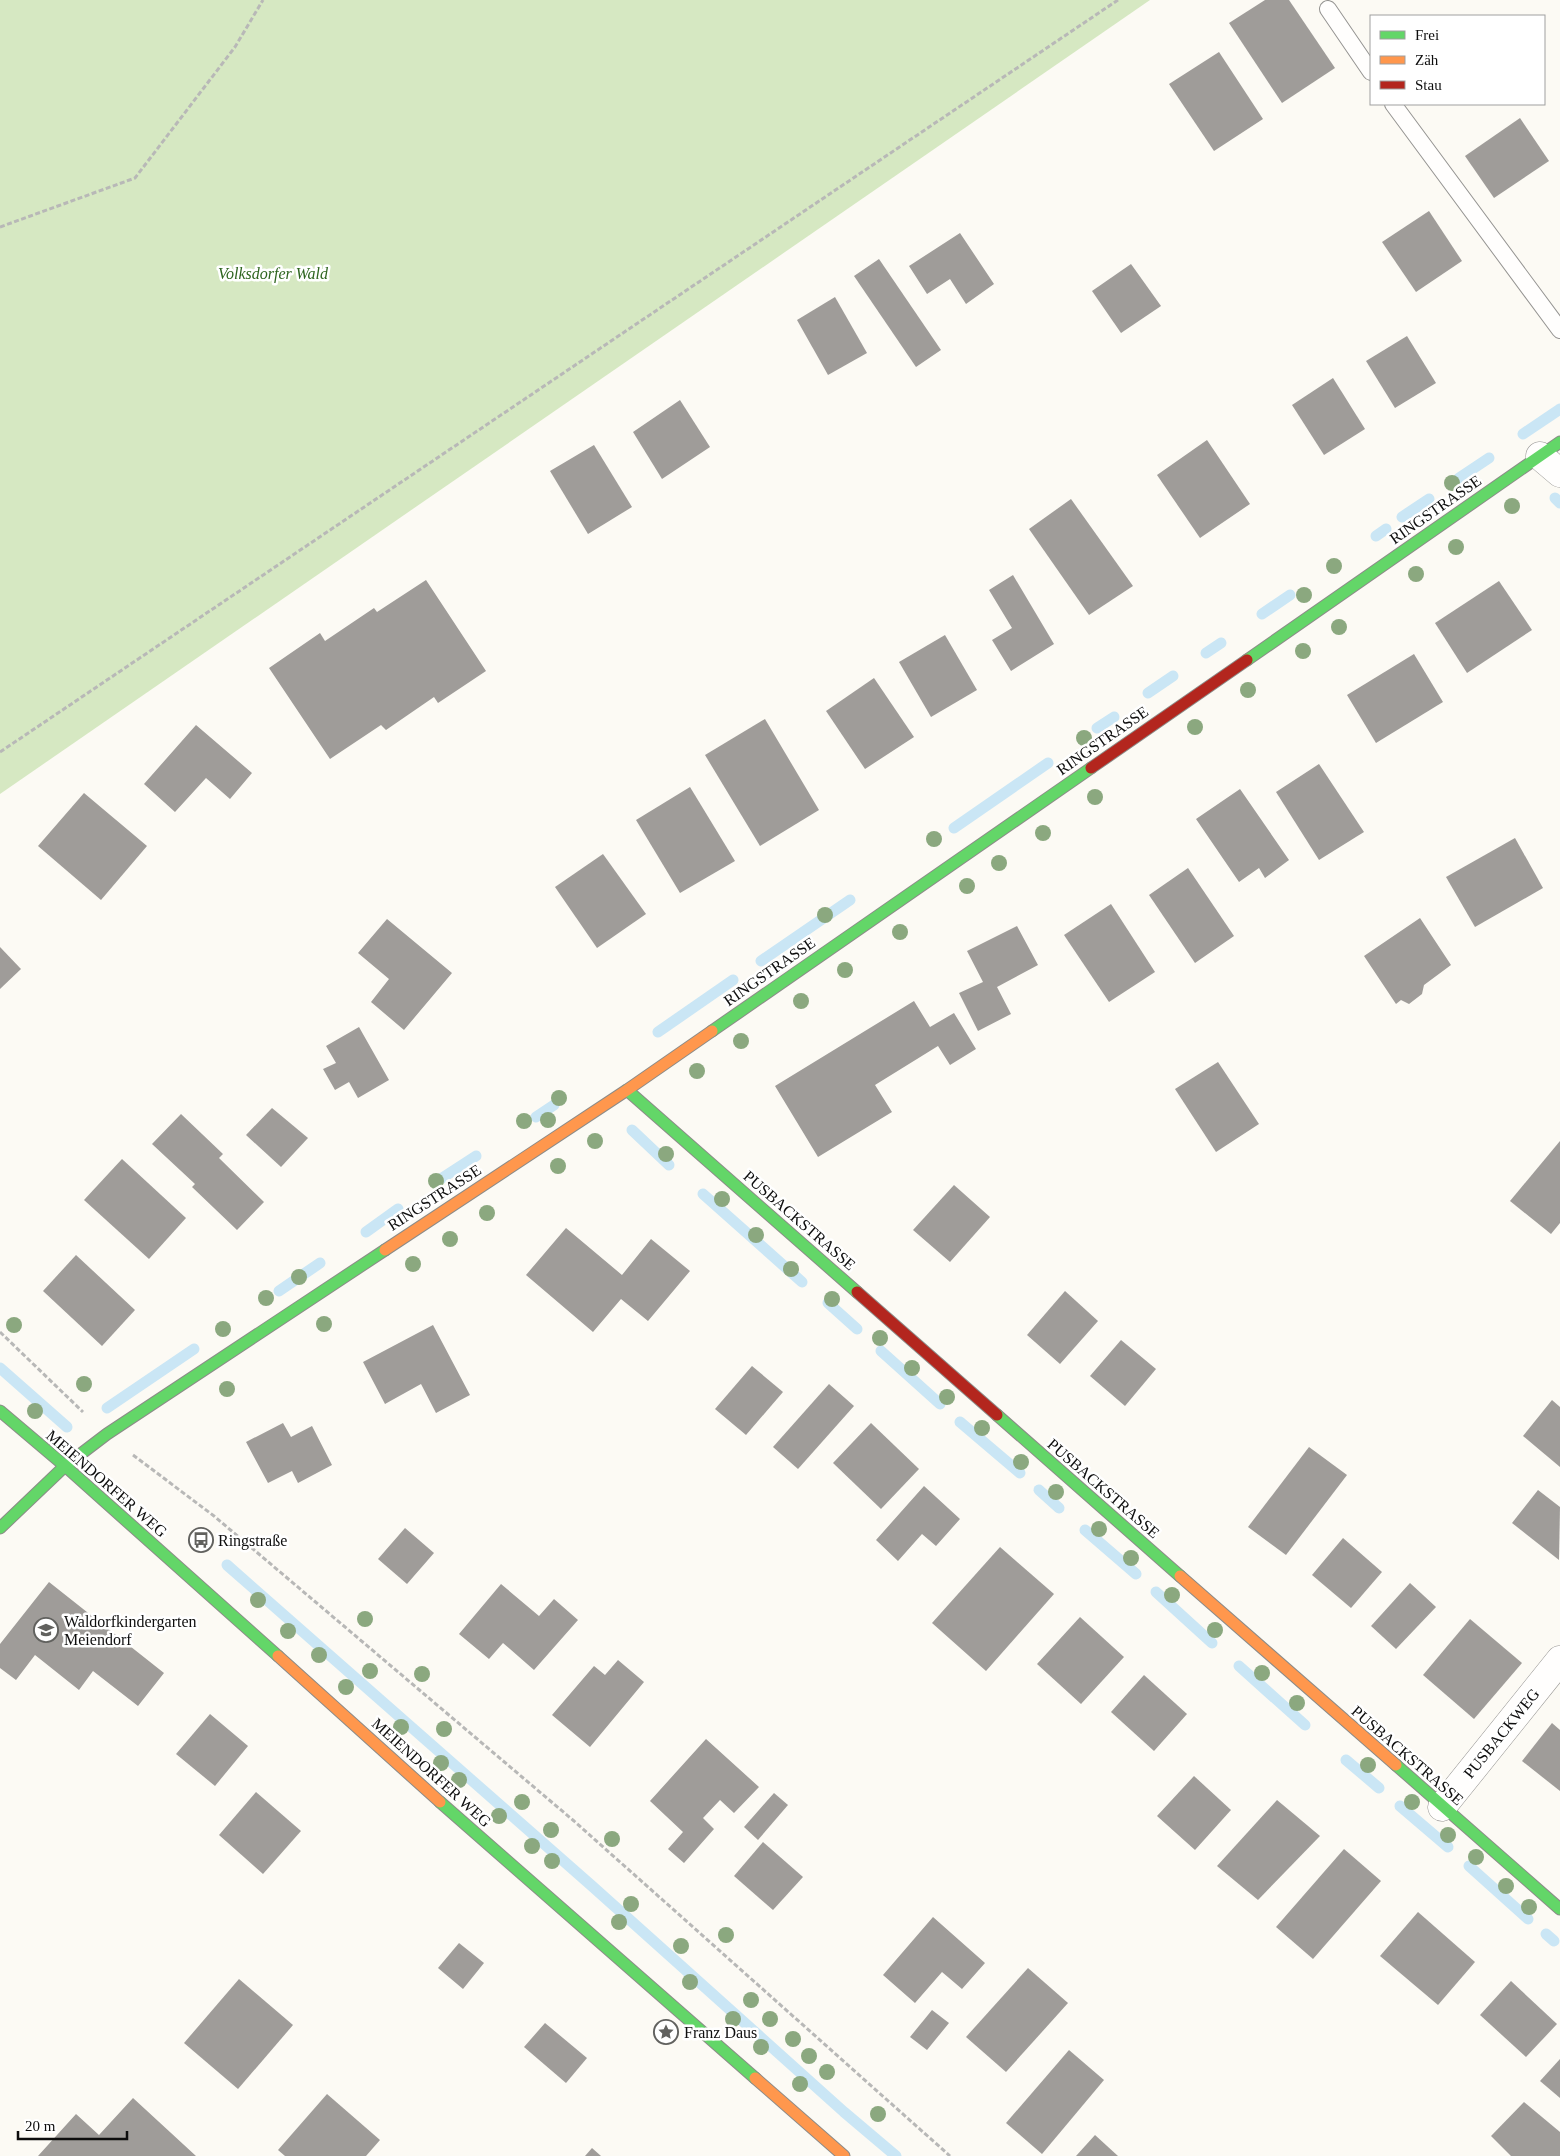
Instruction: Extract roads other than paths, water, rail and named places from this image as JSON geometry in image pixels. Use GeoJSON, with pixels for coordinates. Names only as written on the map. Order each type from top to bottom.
{"type":"FeatureCollection","features":[{"type":"Feature","properties":{"kind":"street","name":"RINGSTRASSE"},"geometry":{"type":"LineString","coordinates":[[0,1528],[65,1466],[107,1434],[627,1090],[1553,457]]}},
{"type":"Feature","properties":{"kind":"street","name":"PUSBACKSTRASSE"},"geometry":{"type":"LineString","coordinates":[[627,1090],[1560,1909]]}},
{"type":"Feature","properties":{"kind":"street","name":"MEIENDORFER WEG"},"geometry":{"type":"LineString","coordinates":[[0,1411],[65,1466],[491,1847],[844,2156]]}},
{"type":"Feature","properties":{"kind":"street","name":"PUSBACKWEG"},"geometry":{"type":"LineString","coordinates":[[1442,1807],[1560,1660]]}},
{"type":"Feature","properties":{"kind":"lane"},"geometry":{"type":"LineString","coordinates":[[1328,9],[1370,71]]}},
{"type":"Feature","properties":{"kind":"lane"},"geometry":{"type":"LineString","coordinates":[[1394,105],[1560,330]]}},
{"type":"Feature","properties":{"kind":"waterway"},"geometry":{"type":"LineString","coordinates":[[1523,434],[1560,409]]}},
{"type":"Feature","properties":{"kind":"waterway"},"geometry":{"type":"LineString","coordinates":[[1459,478],[1489,458]]}},
{"type":"Feature","properties":{"kind":"waterway"},"geometry":{"type":"LineString","coordinates":[[1555,498],[1560,503]]}},
{"type":"Feature","properties":{"kind":"waterway"},"geometry":{"type":"LineString","coordinates":[[1402,517],[1429,499]]}},
{"type":"Feature","properties":{"kind":"waterway"},"geometry":{"type":"LineString","coordinates":[[1376,536],[1386,529]]}},
{"type":"Feature","properties":{"kind":"waterway"},"geometry":{"type":"LineString","coordinates":[[1262,614],[1290,595]]}},
{"type":"Feature","properties":{"kind":"waterway"},"geometry":{"type":"LineString","coordinates":[[1206,653],[1221,643]]}},
{"type":"Feature","properties":{"kind":"waterway"},"geometry":{"type":"LineString","coordinates":[[1148,693],[1173,676]]}},
{"type":"Feature","properties":{"kind":"waterway"},"geometry":{"type":"LineString","coordinates":[[1097,728],[1114,717]]}},
{"type":"Feature","properties":{"kind":"waterway"},"geometry":{"type":"LineString","coordinates":[[954,828],[1048,763]]}},
{"type":"Feature","properties":{"kind":"waterway"},"geometry":{"type":"LineString","coordinates":[[761,961],[850,900]]}},
{"type":"Feature","properties":{"kind":"waterway"},"geometry":{"type":"LineString","coordinates":[[658,1032],[733,980]]}},
{"type":"Feature","properties":{"kind":"waterway"},"geometry":{"type":"LineString","coordinates":[[536,1117],[554,1105]]}},
{"type":"Feature","properties":{"kind":"waterway"},"geometry":{"type":"LineString","coordinates":[[632,1130],[669,1165]]}},
{"type":"Feature","properties":{"kind":"waterway"},"geometry":{"type":"LineString","coordinates":[[436,1182],[476,1156]]}},
{"type":"Feature","properties":{"kind":"waterway"},"geometry":{"type":"LineString","coordinates":[[703,1194],[802,1282]]}},
{"type":"Feature","properties":{"kind":"waterway"},"geometry":{"type":"LineString","coordinates":[[366,1232],[398,1209]]}},
{"type":"Feature","properties":{"kind":"waterway"},"geometry":{"type":"LineString","coordinates":[[279,1291],[320,1263]]}},
{"type":"Feature","properties":{"kind":"waterway"},"geometry":{"type":"LineString","coordinates":[[828,1303],[857,1329]]}},
{"type":"Feature","properties":{"kind":"waterway"},"geometry":{"type":"LineString","coordinates":[[107,1408],[194,1349]]}},
{"type":"Feature","properties":{"kind":"waterway"},"geometry":{"type":"LineString","coordinates":[[881,1351],[940,1404]]}},
{"type":"Feature","properties":{"kind":"waterway"},"geometry":{"type":"LineString","coordinates":[[0,1368],[67,1427]]}},
{"type":"Feature","properties":{"kind":"waterway"},"geometry":{"type":"LineString","coordinates":[[960,1422],[1020,1473]]}},
{"type":"Feature","properties":{"kind":"waterway"},"geometry":{"type":"LineString","coordinates":[[1039,1490],[1059,1508]]}},
{"type":"Feature","properties":{"kind":"waterway"},"geometry":{"type":"LineString","coordinates":[[1085,1530],[1136,1574]]}},
{"type":"Feature","properties":{"kind":"waterway"},"geometry":{"type":"LineString","coordinates":[[227,1565],[896,2156]]}},
{"type":"Feature","properties":{"kind":"waterway"},"geometry":{"type":"LineString","coordinates":[[1156,1592],[1212,1643]]}},
{"type":"Feature","properties":{"kind":"waterway"},"geometry":{"type":"LineString","coordinates":[[1239,1666],[1305,1725]]}},
{"type":"Feature","properties":{"kind":"waterway"},"geometry":{"type":"LineString","coordinates":[[1346,1760],[1379,1788]]}},
{"type":"Feature","properties":{"kind":"waterway"},"geometry":{"type":"LineString","coordinates":[[1400,1806],[1448,1847]]}},
{"type":"Feature","properties":{"kind":"waterway"},"geometry":{"type":"LineString","coordinates":[[1469,1866],[1528,1919]]}},
{"type":"Feature","properties":{"kind":"waterway"},"geometry":{"type":"LineString","coordinates":[[1546,1934],[1554,1941]]}},
{"type":"Feature","properties":{"kind":"place","name":"Ringstraße"},"geometry":{"type":"Point","coordinates":[201,1540]}},
{"type":"Feature","properties":{"kind":"place","name":"Waldorfkindergarten Meiendorf"},"geometry":{"type":"Point","coordinates":[46,1630]}},
{"type":"Feature","properties":{"kind":"place","name":"Franz Daus"},"geometry":{"type":"Point","coordinates":[666,2032]}},
{"type":"Feature","properties":{"kind":"park label","name":"Volksdorfer Wald"},"geometry":{"type":"Point","coordinates":[273,273]}}]}
